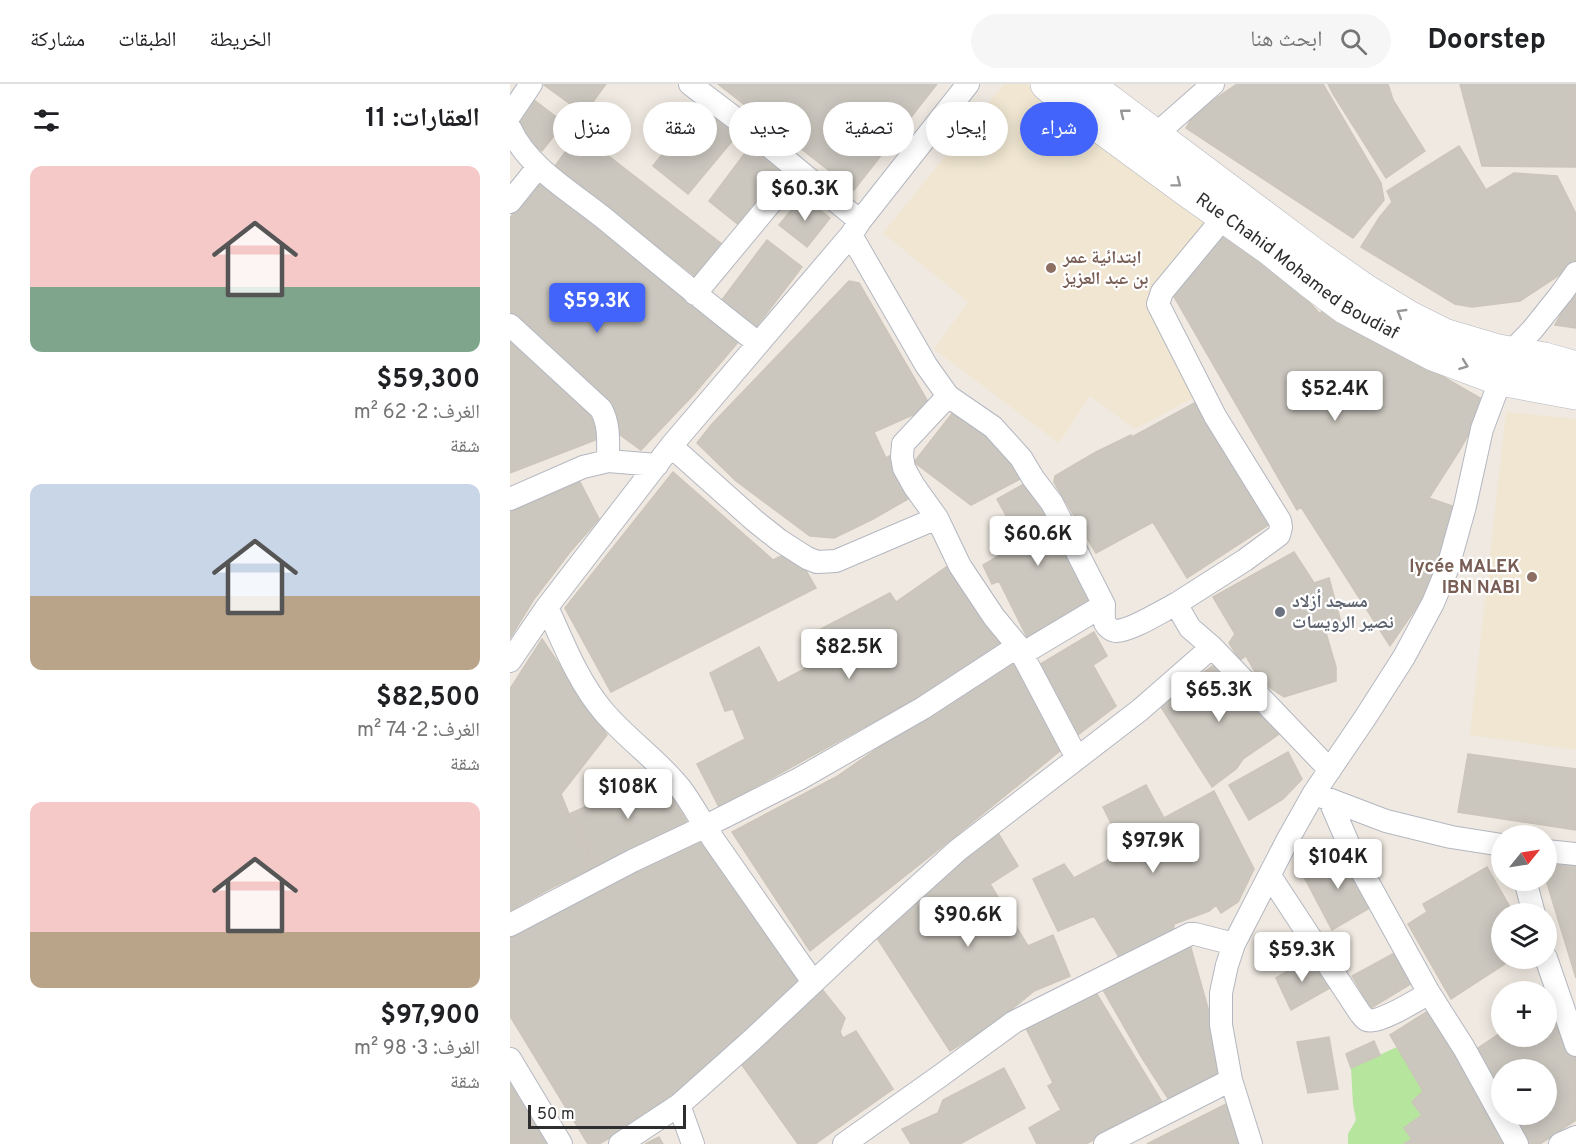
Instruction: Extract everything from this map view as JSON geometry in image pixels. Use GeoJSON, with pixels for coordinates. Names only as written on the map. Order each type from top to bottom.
{"type":"FeatureCollection","features":[{"type":"Feature","properties":{"kind":"main road","name":"Rue Chahid Mohamed Boudiaf"},"geometry":{"type":"LineString","coordinates":[[1047,84],[1085,115],[1147,145],[1234,194],[1317,257],[1373,296],[1410,318],[1443,335],[1498,351],[1505,366],[1576,393]]}},
{"type":"Feature","properties":{"kind":"main road","name":"Rue Chahid Mohamed Boudiaf"},"geometry":{"type":"LineString","coordinates":[[1086,84],[1147,145],[1224,216],[1346,308],[1433,354],[1505,366],[1576,368]]}},
{"type":"Feature","properties":{"kind":"street"},"geometry":{"type":"LineString","coordinates":[[510,115],[531,84]]}},
{"type":"Feature","properties":{"kind":"street"},"geometry":{"type":"LineString","coordinates":[[690,84],[798,170],[855,228],[921,357],[948,396],[993,428],[1022,458],[1033,478],[1052,503],[1104,605],[1104,622],[1114,631],[1137,625],[1176,604],[1245,560],[1279,535],[1280,521],[1215,416],[1158,304],[1162,292],[1224,216]]}},
{"type":"Feature","properties":{"kind":"street"},"geometry":{"type":"LineString","coordinates":[[510,661],[547,607],[671,446],[855,228],[968,84]]}},
{"type":"Feature","properties":{"kind":"street"},"geometry":{"type":"LineString","coordinates":[[1147,145],[1213,84]]}},
{"type":"Feature","properties":{"kind":"street"},"geometry":{"type":"LineString","coordinates":[[510,128],[516,140],[538,167],[758,344]]}},
{"type":"Feature","properties":{"kind":"street"},"geometry":{"type":"LineString","coordinates":[[510,202],[538,167]]}},
{"type":"Feature","properties":{"kind":"street"},"geometry":{"type":"LineString","coordinates":[[695,294],[798,170]]}},
{"type":"Feature","properties":{"kind":"street"},"geometry":{"type":"LineString","coordinates":[[1251,1144],[1231,1080],[1221,1025],[1221,993],[1234,944],[1287,841],[1322,797],[1330,770],[1404,657],[1433,603],[1448,567],[1482,429],[1505,366],[1576,273]]}},
{"type":"Feature","properties":{"kind":"street"},"geometry":{"type":"LineString","coordinates":[[510,325],[601,409],[606,418],[608,430],[608,461]]}},
{"type":"Feature","properties":{"kind":"street"},"geometry":{"type":"LineString","coordinates":[[948,396],[903,444],[904,468],[937,519],[960,566],[994,617],[1020,650],[1077,758]]}},
{"type":"Feature","properties":{"kind":"street"},"geometry":{"type":"LineString","coordinates":[[671,446],[755,521],[779,540],[817,562],[836,561],[937,519]]}},
{"type":"Feature","properties":{"kind":"street"},"geometry":{"type":"LineString","coordinates":[[510,499],[583,467],[608,461],[657,465]]}},
{"type":"Feature","properties":{"kind":"street"},"geometry":{"type":"LineString","coordinates":[[1176,604],[1190,628],[1212,647],[1330,770]]}},
{"type":"Feature","properties":{"kind":"street"},"geometry":{"type":"LineString","coordinates":[[510,925],[632,861],[799,779],[1020,650],[1104,605]]}},
{"type":"Feature","properties":{"kind":"street"},"geometry":{"type":"LineString","coordinates":[[547,607],[573,662],[603,711],[647,756],[665,770],[683,792],[704,827],[813,982]]}},
{"type":"Feature","properties":{"kind":"street"},"geometry":{"type":"LineString","coordinates":[[620,1144],[679,1105],[958,850],[1140,710],[1212,647]]}},
{"type":"Feature","properties":{"kind":"street"},"geometry":{"type":"LineString","coordinates":[[1322,797],[1386,821],[1451,837],[1491,843]]}},
{"type":"Feature","properties":{"kind":"street"},"geometry":{"type":"LineString","coordinates":[[1322,797],[1430,993],[1464,1048],[1517,1144]]}},
{"type":"Feature","properties":{"kind":"street"},"geometry":{"type":"LineString","coordinates":[[1557,852],[1576,854]]}},
{"type":"Feature","properties":{"kind":"street"},"geometry":{"type":"LineString","coordinates":[[1270,876],[1360,1013],[1367,1020],[1373,1021],[1385,1017],[1430,993]]}},
{"type":"Feature","properties":{"kind":"street"},"geometry":{"type":"LineString","coordinates":[[844,1144],[1014,1022],[1064,996],[1190,934],[1234,944]]}},
{"type":"Feature","properties":{"kind":"street"},"geometry":{"type":"LineString","coordinates":[[1550,969],[1576,1045]]}},
{"type":"Feature","properties":{"kind":"street"},"geometry":{"type":"LineString","coordinates":[[510,1059],[561,1144]]}},
{"type":"Feature","properties":{"kind":"street"},"geometry":{"type":"LineString","coordinates":[[1105,1144],[1231,1080]]}},
{"type":"Feature","properties":{"kind":"street"},"geometry":{"type":"LineString","coordinates":[[679,1105],[693,1144]]}},
{"type":"Feature","properties":{"kind":"street"},"geometry":{"type":"LineString","coordinates":[[1560,1144],[1576,1137]]}},
{"type":"Feature","properties":{"kind":"shaded area","name":"ابتدائية عمر بن عبد العزيز"},"geometry":{"type":"Polygon","coordinates":[[[1004,84],[1027,84],[1050,102],[1020,102],[1020,156],[1098,156],[1098,139],[1208,225],[1148,304],[1197,396],[1135,429],[1090,396],[1059,443],[934,349],[968,302],[883,233],[946,156],[1008,156],[1008,102],[989,102],[1004,84]]]}},
{"type":"Feature","properties":{"kind":"shaded area","name":"lycée MALEK IBN NABI"},"geometry":{"type":"Polygon","coordinates":[[[1506,412],[1576,419],[1576,750],[1470,735],[1506,412]]]}},
{"type":"Feature","properties":{"kind":"green space"},"geometry":{"type":"Polygon","coordinates":[[[1397,1047],[1423,1091],[1412,1102],[1422,1115],[1404,1128],[1412,1139],[1404,1144],[1348,1144],[1348,1134],[1356,1120],[1351,1068],[1397,1047]]]}},
{"type":"Feature","properties":{"kind":"building"},"geometry":{"type":"Polygon","coordinates":[[[606,84],[593,102],[567,102],[544,85],[606,84]]]}},
{"type":"Feature","properties":{"kind":"building"},"geometry":{"type":"Polygon","coordinates":[[[718,84],[937,84],[914,113],[914,102],[823,102],[823,156],[881,156],[854,190],[810,156],[811,102],[741,102],[718,84]]]}},
{"type":"Feature","properties":{"kind":"building"},"geometry":{"type":"Polygon","coordinates":[[[1237,84],[1323,84],[1381,183],[1384,200],[1353,238],[1186,128],[1195,113],[1237,84]]]}},
{"type":"Feature","properties":{"kind":"building"},"geometry":{"type":"Polygon","coordinates":[[[1328,84],[1388,84],[1393,100],[1425,151],[1386,178],[1328,84]]]}},
{"type":"Feature","properties":{"kind":"building"},"geometry":{"type":"Polygon","coordinates":[[[1460,84],[1576,84],[1576,167],[1482,166],[1460,84]]]}},
{"type":"Feature","properties":{"kind":"building"},"geometry":{"type":"Polygon","coordinates":[[[534,100],[553,115],[553,137],[542,151],[522,136],[520,120],[534,100]]]}},
{"type":"Feature","properties":{"kind":"building"},"geometry":{"type":"Polygon","coordinates":[[[717,110],[729,119],[729,145],[688,194],[653,166],[661,156],[717,156],[717,110]]]}},
{"type":"Feature","properties":{"kind":"building"},"geometry":{"type":"Polygon","coordinates":[[[1459,146],[1486,190],[1514,173],[1557,176],[1576,214],[1576,264],[1520,301],[1472,307],[1455,304],[1361,247],[1392,202],[1387,191],[1459,146]]]}},
{"type":"Feature","properties":{"kind":"building"},"geometry":{"type":"Polygon","coordinates":[[[562,156],[609,156],[723,245],[700,280],[555,166],[562,156]]]}},
{"type":"Feature","properties":{"kind":"building"},"geometry":{"type":"Polygon","coordinates":[[[743,156],[775,156],[787,165],[740,226],[709,201],[743,156]]]}},
{"type":"Feature","properties":{"kind":"building"},"geometry":{"type":"Polygon","coordinates":[[[543,175],[744,335],[694,394],[641,450],[616,432],[510,473],[510,218],[543,175]]]}},
{"type":"Feature","properties":{"kind":"building"},"geometry":{"type":"Polygon","coordinates":[[[803,196],[830,218],[807,247],[779,225],[803,196]]]}},
{"type":"Feature","properties":{"kind":"building"},"geometry":{"type":"Polygon","coordinates":[[[1227,224],[1275,264],[1320,314],[1324,308],[1487,402],[1429,498],[1455,507],[1430,583],[1390,646],[1301,507],[1297,510],[1172,293],[1227,224]]]}},
{"type":"Feature","properties":{"kind":"building"},"geometry":{"type":"Polygon","coordinates":[[[767,240],[802,267],[756,327],[721,301],[767,240]]]}},
{"type":"Feature","properties":{"kind":"building"},"geometry":{"type":"Polygon","coordinates":[[[849,281],[859,283],[931,407],[874,432],[886,458],[891,455],[915,495],[834,538],[810,536],[736,481],[697,443],[712,424],[849,281]]]}},
{"type":"Feature","properties":{"kind":"building"},"geometry":{"type":"Polygon","coordinates":[[[1576,287],[1576,328],[1555,325],[1576,287]]]}},
{"type":"Feature","properties":{"kind":"building"},"geometry":{"type":"Polygon","coordinates":[[[1200,400],[1276,520],[1187,578],[1153,522],[1096,553],[1054,482],[1055,476],[1096,452],[1131,435],[1132,437],[1200,400]]]}},
{"type":"Feature","properties":{"kind":"building"},"geometry":{"type":"Polygon","coordinates":[[[954,411],[1021,464],[1026,476],[971,505],[914,462],[954,411]]]}},
{"type":"Feature","properties":{"kind":"building"},"geometry":{"type":"Polygon","coordinates":[[[673,472],[773,560],[794,550],[816,588],[611,692],[565,608],[673,472]]]}},
{"type":"Feature","properties":{"kind":"building"},"geometry":{"type":"Polygon","coordinates":[[[1031,480],[1096,603],[1030,643],[999,581],[992,584],[983,565],[1021,543],[997,499],[1031,480]]]}},
{"type":"Feature","properties":{"kind":"building"},"geometry":{"type":"Polygon","coordinates":[[[580,482],[599,519],[534,599],[510,638],[510,512],[580,482]]]}},
{"type":"Feature","properties":{"kind":"building","name":"مسجد أزلاد نصير الرويسات"},"geometry":{"type":"Polygon","coordinates":[[[1294,552],[1314,583],[1329,578],[1342,626],[1326,633],[1336,667],[1336,681],[1284,697],[1260,681],[1246,656],[1240,660],[1229,643],[1235,634],[1213,597],[1294,552]]]}},
{"type":"Feature","properties":{"kind":"building"},"geometry":{"type":"Polygon","coordinates":[[[952,563],[1011,646],[719,807],[697,764],[745,739],[733,709],[725,711],[710,673],[759,647],[778,683],[827,657],[815,632],[890,593],[896,602],[952,563]]]}},
{"type":"Feature","properties":{"kind":"building"},"geometry":{"type":"Polygon","coordinates":[[[1094,632],[1107,656],[1093,665],[1116,706],[1071,740],[1037,666],[1094,632]]]}},
{"type":"Feature","properties":{"kind":"building"},"geometry":{"type":"Polygon","coordinates":[[[542,639],[607,735],[561,794],[596,867],[510,911],[510,689],[542,639]]]}},
{"type":"Feature","properties":{"kind":"building"},"geometry":{"type":"Polygon","coordinates":[[[1017,653],[1066,746],[810,951],[732,832],[836,777],[1017,653]]]}},
{"type":"Feature","properties":{"kind":"building"},"geometry":{"type":"Polygon","coordinates":[[[1217,663],[1285,730],[1243,759],[1236,769],[1212,787],[1159,704],[1217,663]]]}},
{"type":"Feature","properties":{"kind":"building"},"geometry":{"type":"Polygon","coordinates":[[[1288,752],[1302,779],[1283,799],[1249,820],[1229,785],[1288,752]]]}},
{"type":"Feature","properties":{"kind":"building"},"geometry":{"type":"Polygon","coordinates":[[[1468,754],[1576,769],[1576,830],[1557,827],[1557,825],[1458,812],[1468,754]]]}},
{"type":"Feature","properties":{"kind":"building"},"geometry":{"type":"Polygon","coordinates":[[[659,774],[688,824],[596,867],[569,814],[659,774]]]}},
{"type":"Feature","properties":{"kind":"building"},"geometry":{"type":"Polygon","coordinates":[[[1146,785],[1164,818],[1214,791],[1254,869],[1238,902],[1221,913],[1216,905],[1209,911],[1174,924],[1173,937],[1122,962],[1094,916],[1058,931],[1033,879],[1064,864],[1074,878],[1125,851],[1103,807],[1146,785]]]}},
{"type":"Feature","properties":{"kind":"building"},"geometry":{"type":"Polygon","coordinates":[[[706,833],[807,981],[666,1106],[599,1144],[588,1144],[510,1016],[510,932],[706,833]]]}},
{"type":"Feature","properties":{"kind":"building"},"geometry":{"type":"Polygon","coordinates":[[[998,833],[1018,866],[990,884],[1028,946],[1053,935],[1070,976],[1034,991],[990,1027],[950,1051],[875,935],[969,849],[998,833]]]}},
{"type":"Feature","properties":{"kind":"building"},"geometry":{"type":"Polygon","coordinates":[[[1344,850],[1373,906],[1332,930],[1302,873],[1344,850]]]}},
{"type":"Feature","properties":{"kind":"building"},"geometry":{"type":"Polygon","coordinates":[[[1557,856],[1576,859],[1576,978],[1557,916],[1557,903],[1553,903],[1549,891],[1557,891],[1557,856]]]}},
{"type":"Feature","properties":{"kind":"building"},"geometry":{"type":"Polygon","coordinates":[[[1487,867],[1491,874],[1491,891],[1501,891],[1508,903],[1491,903],[1491,969],[1497,969],[1451,999],[1408,924],[1427,912],[1423,904],[1487,867]]]}},
{"type":"Feature","properties":{"kind":"building"},"geometry":{"type":"Polygon","coordinates":[[[1189,941],[1225,1069],[1169,1100],[1098,981],[1189,941]]]}},
{"type":"Feature","properties":{"kind":"building"},"geometry":{"type":"Polygon","coordinates":[[[1400,950],[1414,982],[1371,1008],[1352,976],[1400,950]]]}},
{"type":"Feature","properties":{"kind":"building"},"geometry":{"type":"Polygon","coordinates":[[[1312,956],[1330,988],[1291,1010],[1276,978],[1312,956]]]}},
{"type":"Feature","properties":{"kind":"building"},"geometry":{"type":"Polygon","coordinates":[[[1092,986],[1162,1102],[1086,1144],[1037,1144],[1029,1128],[1061,1110],[1048,1086],[1053,1083],[1023,1022],[1092,986]]]}},
{"type":"Feature","properties":{"kind":"building"},"geometry":{"type":"Polygon","coordinates":[[[821,988],[845,1018],[840,1032],[843,1038],[856,1031],[893,1089],[815,1144],[798,1144],[740,1062],[821,988]]]}},
{"type":"Feature","properties":{"kind":"building"},"geometry":{"type":"Polygon","coordinates":[[[1557,1004],[1576,1059],[1576,1120],[1540,1144],[1526,1144],[1516,1125],[1557,1125],[1557,1059],[1491,1059],[1491,1081],[1486,1077],[1475,1050],[1491,1039],[1491,1047],[1557,1047],[1557,1004]]]}},
{"type":"Feature","properties":{"kind":"building"},"geometry":{"type":"Polygon","coordinates":[[[1428,1011],[1491,1111],[1491,1125],[1500,1125],[1513,1144],[1404,1144],[1412,1139],[1404,1128],[1422,1115],[1412,1102],[1423,1091],[1390,1035],[1428,1011]]]}},
{"type":"Feature","properties":{"kind":"building"},"geometry":{"type":"Polygon","coordinates":[[[1329,1037],[1338,1089],[1308,1093],[1297,1042],[1329,1037]]]}},
{"type":"Feature","properties":{"kind":"building"},"geometry":{"type":"Polygon","coordinates":[[[1374,1041],[1380,1055],[1351,1068],[1346,1054],[1374,1041]]]}},
{"type":"Feature","properties":{"kind":"building"},"geometry":{"type":"Polygon","coordinates":[[[1004,1068],[1025,1108],[960,1144],[911,1144],[902,1129],[938,1113],[943,1100],[1004,1068]]]}},
{"type":"Feature","properties":{"kind":"building"},"geometry":{"type":"Polygon","coordinates":[[[510,1071],[553,1144],[510,1144],[510,1071]]]}},
{"type":"Feature","properties":{"kind":"building"},"geometry":{"type":"Polygon","coordinates":[[[1226,1104],[1240,1144],[1147,1144],[1226,1104]]]}},
{"type":"Feature","properties":{"kind":"building"},"geometry":{"type":"Polygon","coordinates":[[[659,1137],[663,1144],[645,1144],[659,1137]]]}},
{"type":"Feature","properties":{"kind":"place","name":"ابتدائية عمر بن عبد العزيز"},"geometry":{"type":"Point","coordinates":[1051,268]}},
{"type":"Feature","properties":{"kind":"place","name":"lycée MALEK IBN NABI"},"geometry":{"type":"Point","coordinates":[1532,577]}},
{"type":"Feature","properties":{"kind":"place","name":"مسجد أزلاد نصير الرويسات"},"geometry":{"type":"Point","coordinates":[1280,612]}}]}
